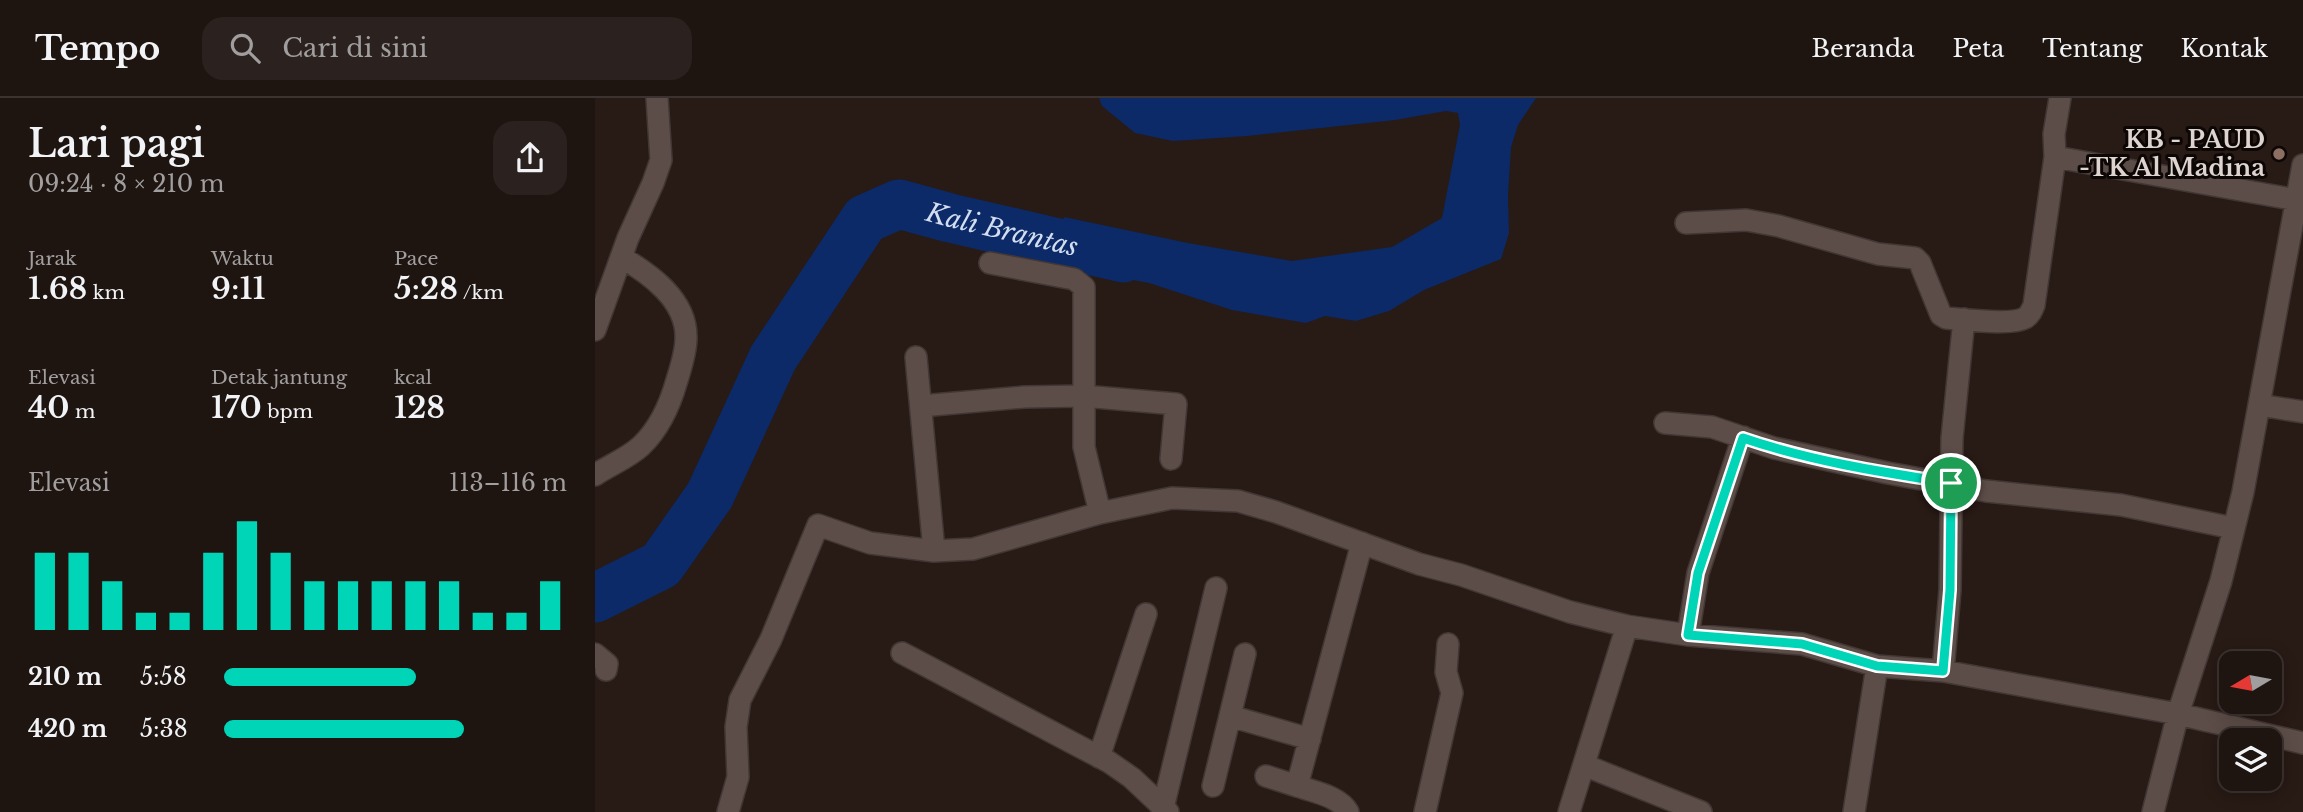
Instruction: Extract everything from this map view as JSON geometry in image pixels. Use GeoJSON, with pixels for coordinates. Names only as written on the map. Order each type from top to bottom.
{"type":"FeatureCollection","features":[{"type":"Feature","properties":{"kind":"street"},"geometry":{"type":"LineString","coordinates":[[595,330],[621,257],[661,160],[657,98]]}},
{"type":"Feature","properties":{"kind":"street"},"geometry":{"type":"LineString","coordinates":[[1686,223],[1746,220],[1811,233],[1878,254],[1915,258],[1941,315],[1945,318],[2023,320],[2034,305],[2055,157],[2054,134],[2060,98]]}},
{"type":"Feature","properties":{"kind":"street"},"geometry":{"type":"LineString","coordinates":[[2055,157],[2297,200]]}},
{"type":"Feature","properties":{"kind":"street"},"geometry":{"type":"LineString","coordinates":[[2153,812],[2178,714],[2221,581],[2243,492],[2303,165]]}},
{"type":"Feature","properties":{"kind":"street"},"geometry":{"type":"LineString","coordinates":[[595,475],[639,447],[655,431],[673,397],[687,337],[678,308],[661,285],[647,272],[621,257]]}},
{"type":"Feature","properties":{"kind":"street"},"geometry":{"type":"LineString","coordinates":[[990,263],[1074,279],[1084,287],[1084,447],[1101,513]]}},
{"type":"Feature","properties":{"kind":"street"},"geometry":{"type":"LineString","coordinates":[[1943,671],[1950,590],[1952,439],[1964,319]]}},
{"type":"Feature","properties":{"kind":"street"},"geometry":{"type":"LineString","coordinates":[[916,357],[934,551]]}},
{"type":"Feature","properties":{"kind":"street"},"geometry":{"type":"LineString","coordinates":[[921,406],[1024,397],[1083,396],[1176,404],[1171,459]]}},
{"type":"Feature","properties":{"kind":"street"},"geometry":{"type":"LineString","coordinates":[[2260,405],[2303,412]]}},
{"type":"Feature","properties":{"kind":"street"},"geometry":{"type":"LineString","coordinates":[[1665,423],[1712,427],[1774,448],[1888,473],[1986,491],[2121,505],[2233,528]]}},
{"type":"Feature","properties":{"kind":"street"},"geometry":{"type":"LineString","coordinates":[[1688,635],[1698,573],[1743,438]]}},
{"type":"Feature","properties":{"kind":"street"},"geometry":{"type":"LineString","coordinates":[[728,812],[739,777],[736,727],[740,700],[776,628],[817,527],[821,526],[870,543],[934,551],[972,549],[1101,513],[1172,498],[1238,501],[1570,612],[1627,626],[1688,635],[1802,644],[1877,666],[1943,671],[2178,714],[2303,743]]}},
{"type":"Feature","properties":{"kind":"street"},"geometry":{"type":"LineString","coordinates":[[1297,786],[1362,544]]}},
{"type":"Feature","properties":{"kind":"street"},"geometry":{"type":"LineString","coordinates":[[1165,810],[1216,588]]}},
{"type":"Feature","properties":{"kind":"street"},"geometry":{"type":"LineString","coordinates":[[1099,757],[1146,614]]}},
{"type":"Feature","properties":{"kind":"street"},"geometry":{"type":"LineString","coordinates":[[1569,812],[1627,626]]}},
{"type":"Feature","properties":{"kind":"street"},"geometry":{"type":"LineString","coordinates":[[1425,812],[1452,693],[1446,672],[1448,644]]}},
{"type":"Feature","properties":{"kind":"street"},"geometry":{"type":"LineString","coordinates":[[902,653],[1099,757],[1132,778],[1165,810]]}},
{"type":"Feature","properties":{"kind":"street"},"geometry":{"type":"LineString","coordinates":[[1213,786],[1245,654]]}},
{"type":"Feature","properties":{"kind":"street"},"geometry":{"type":"LineString","coordinates":[[1854,812],[1877,666]]}},
{"type":"Feature","properties":{"kind":"street"},"geometry":{"type":"LineString","coordinates":[[1230,716],[1310,739]]}},
{"type":"Feature","properties":{"kind":"street"},"geometry":{"type":"LineString","coordinates":[[1584,765],[1701,812]]}},
{"type":"Feature","properties":{"kind":"street"},"geometry":{"type":"LineString","coordinates":[[1266,776],[1337,801],[1348,812]]}},
{"type":"Feature","properties":{"kind":"water"},"geometry":{"type":"Polygon","coordinates":[[[1099,98],[1536,98],[1518,125],[1511,147],[1509,233],[1501,259],[1424,290],[1389,311],[1356,321],[1325,316],[1306,323],[1232,310],[1149,283],[1051,265],[1064,217],[1292,261],[1392,247],[1442,218],[1460,125],[1458,113],[1446,111],[1395,120],[1173,141],[1135,133],[1102,106],[1099,98]]]}},
{"type":"Feature","properties":{"kind":"waterway","name":"Kali Brantas"},"geometry":{"type":"LineString","coordinates":[[595,598],[661,565],[710,495],[773,358],[865,219],[899,204],[1123,258]]}},
{"type":"Feature","properties":{"kind":"place","name":"KB - PAUD -TK Al Madina"},"geometry":{"type":"Point","coordinates":[2279,154]}},
{"type":"Feature","properties":{"kind":"route"},"geometry":{"type":"LineString","coordinates":[[1743,438],[1774,448],[1888,473],[1951,483],[1950,590],[1943,671],[1877,666],[1802,644],[1688,635],[1698,573],[1743,438]]}}]}
